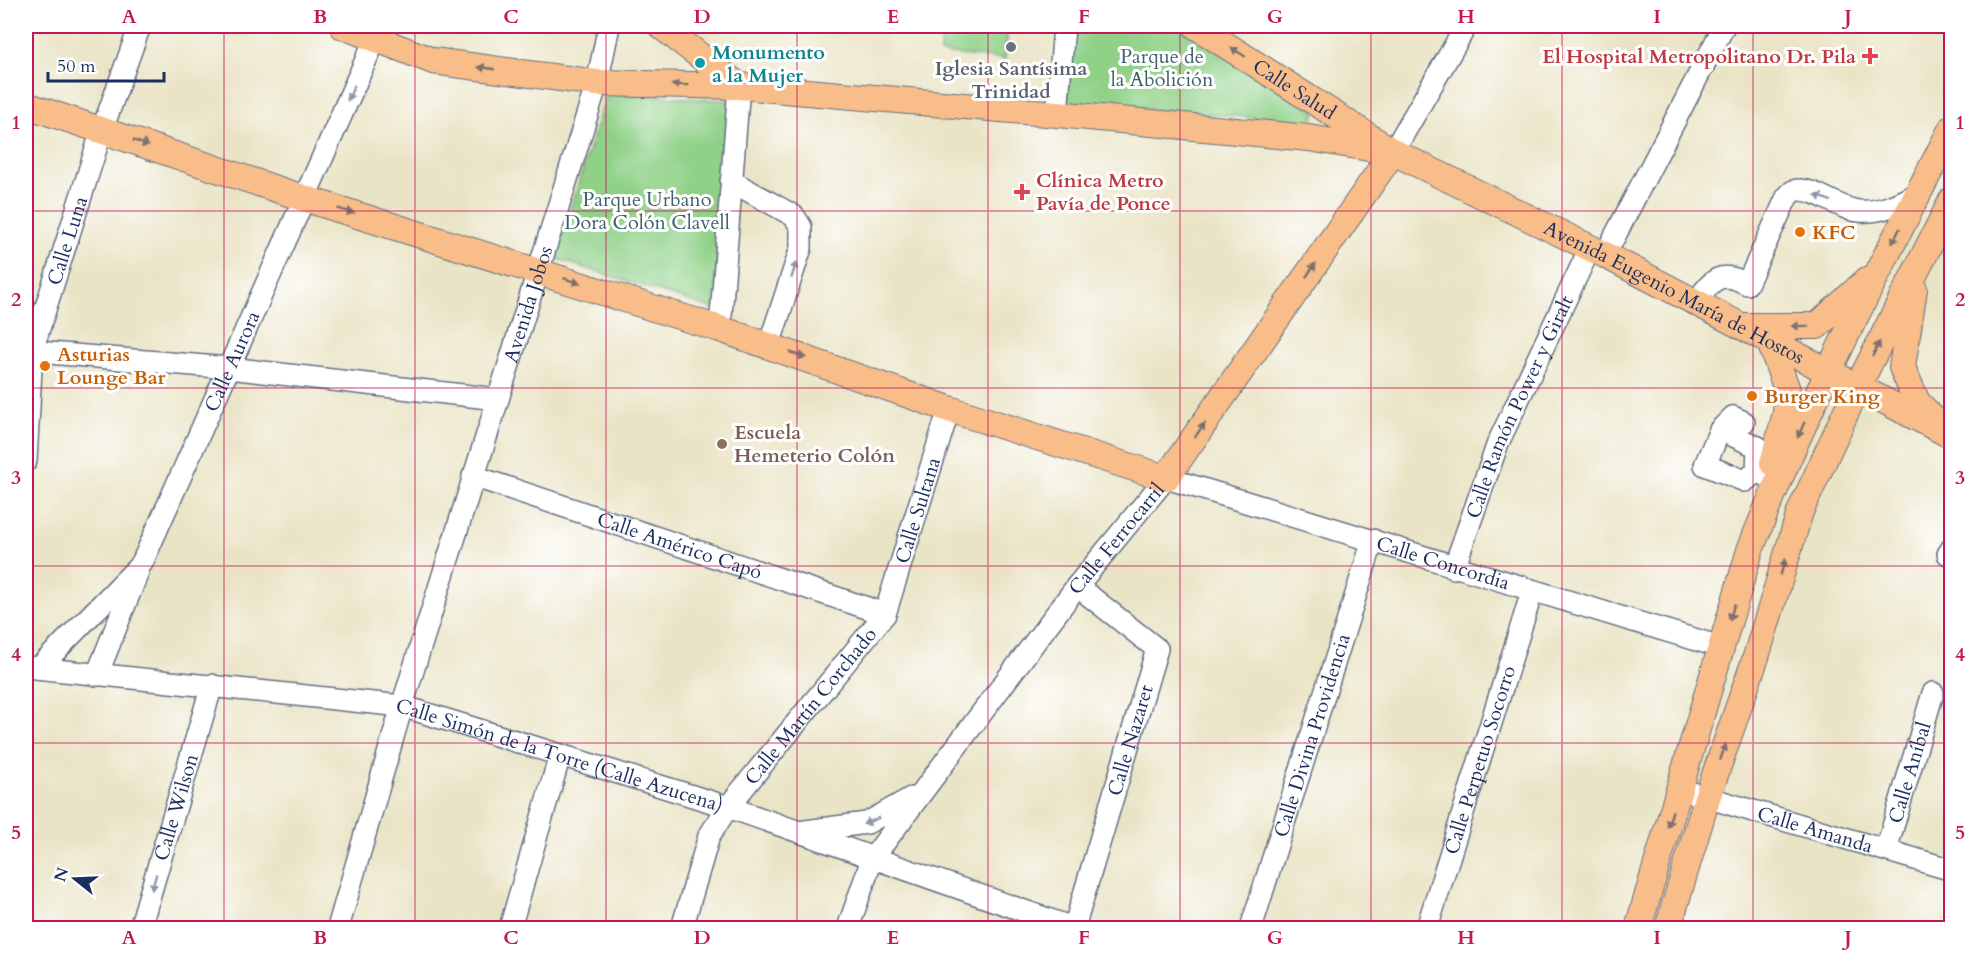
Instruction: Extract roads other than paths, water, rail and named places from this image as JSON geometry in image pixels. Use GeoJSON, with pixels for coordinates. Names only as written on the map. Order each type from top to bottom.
{"type":"FeatureCollection","features":[{"type":"Feature","properties":{"kind":"main road"},"geometry":{"type":"LineString","coordinates":[[343,26],[378,32],[433,61],[597,83],[739,86],[1309,138],[1393,152]]}},
{"type":"Feature","properties":{"kind":"main road"},"geometry":{"type":"LineString","coordinates":[[661,26],[739,86]]}},
{"type":"Feature","properties":{"kind":"main road","name":"Calle Salud"},"geometry":{"type":"LineString","coordinates":[[1196,26],[1393,152]]}},
{"type":"Feature","properties":{"kind":"main road"},"geometry":{"type":"LineString","coordinates":[[26,105],[303,198],[770,345],[949,409],[1166,478]]}},
{"type":"Feature","properties":{"kind":"main road"},"geometry":{"type":"LineString","coordinates":[[1766,483],[1827,371],[1952,128]]}},
{"type":"Feature","properties":{"kind":"main road","name":"Avenida Eugenio María de Hostos"},"geometry":{"type":"LineString","coordinates":[[1393,152],[1598,252],[1948,434]]}},
{"type":"Feature","properties":{"kind":"main road","name":"Calle Ferrocarril"},"geometry":{"type":"LineString","coordinates":[[1166,478],[1393,152]]}},
{"type":"Feature","properties":{"kind":"main road"},"geometry":{"type":"LineString","coordinates":[[1668,928],[1707,798],[1756,657],[1800,512],[1858,386],[1918,263],[1952,200]]}},
{"type":"Feature","properties":{"kind":"main road"},"geometry":{"type":"LineString","coordinates":[[1918,263],[1902,367],[1917,402],[1948,434]]}},
{"type":"Feature","properties":{"kind":"main road"},"geometry":{"type":"LineString","coordinates":[[1741,326],[1817,326],[1879,270]]}},
{"type":"Feature","properties":{"kind":"main road"},"geometry":{"type":"LineString","coordinates":[[1638,928],[1750,550],[1786,413],[1787,390],[1770,342]]}},
{"type":"Feature","properties":{"kind":"street","name":"Calle Luna"},"geometry":{"type":"LineString","coordinates":[[26,461],[29,351],[102,130],[140,26]]}},
{"type":"Feature","properties":{"kind":"street","name":"Avenida Jobos"},"geometry":{"type":"LineString","coordinates":[[338,928],[402,706],[597,83],[609,26]]}},
{"type":"Feature","properties":{"kind":"street"},"geometry":{"type":"LineString","coordinates":[[1057,114],[1064,26]]}},
{"type":"Feature","properties":{"kind":"street"},"geometry":{"type":"LineString","coordinates":[[1393,152],[1466,26]]}},
{"type":"Feature","properties":{"kind":"street","name":"Calle Ramón Power y Giralt"},"geometry":{"type":"LineString","coordinates":[[1454,568],[1498,443],[1598,252],[1724,26]]}},
{"type":"Feature","properties":{"kind":"street","name":"Calle Aurora"},"geometry":{"type":"LineString","coordinates":[[32,668],[141,563],[378,32]]}},
{"type":"Feature","properties":{"kind":"street"},"geometry":{"type":"LineString","coordinates":[[720,329],[739,86]]}},
{"type":"Feature","properties":{"kind":"street"},"geometry":{"type":"LineString","coordinates":[[732,182],[794,216],[801,227],[801,248],[770,345]]}},
{"type":"Feature","properties":{"kind":"street"},"geometry":{"type":"LineString","coordinates":[[1696,303],[1709,284],[1716,279],[1734,277],[1747,284],[1787,197],[1793,191],[1804,191],[1857,211],[1890,207],[1917,194]]}},
{"type":"Feature","properties":{"kind":"street"},"geometry":{"type":"LineString","coordinates":[[29,351],[229,368],[497,399]]}},
{"type":"Feature","properties":{"kind":"street","name":"Calle Sultana"},"geometry":{"type":"LineString","coordinates":[[885,614],[949,409]]}},
{"type":"Feature","properties":{"kind":"street"},"geometry":{"type":"LineString","coordinates":[[1733,417],[1757,428],[1758,447],[1766,483],[1745,481],[1706,465],[1720,430],[1733,417]]}},
{"type":"Feature","properties":{"kind":"street"},"geometry":{"type":"LineString","coordinates":[[1720,430],[1758,447]]}},
{"type":"Feature","properties":{"kind":"street","name":"Calle Américo Capó"},"geometry":{"type":"LineString","coordinates":[[474,476],[885,614]]}},
{"type":"Feature","properties":{"kind":"street","name":"Calle Concordia"},"geometry":{"type":"LineString","coordinates":[[1166,478],[1373,540],[1532,592],[1721,647]]}},
{"type":"Feature","properties":{"kind":"street","name":"Calle Ferrocarril"},"geometry":{"type":"LineString","coordinates":[[848,928],[872,859],[1077,586],[1166,478]]}},
{"type":"Feature","properties":{"kind":"street","name":"Calle Divina Providencia"},"geometry":{"type":"LineString","coordinates":[[1251,928],[1373,540]]}},
{"type":"Feature","properties":{"kind":"street"},"geometry":{"type":"LineString","coordinates":[[97,675],[141,563]]}},
{"type":"Feature","properties":{"kind":"street","name":"Calle Nazaret"},"geometry":{"type":"LineString","coordinates":[[1074,928],[1157,649],[1077,586]]}},
{"type":"Feature","properties":{"kind":"street","name":"Calle Perpetuo Socorro"},"geometry":{"type":"LineString","coordinates":[[1427,928],[1532,592]]}},
{"type":"Feature","properties":{"kind":"street","name":"Calle Martín Corchado"},"geometry":{"type":"LineString","coordinates":[[682,928],[709,836],[728,807],[885,614]]}},
{"type":"Feature","properties":{"kind":"street","name":"Calle Simón de la Torre (Calle Azucena)"},"geometry":{"type":"LineString","coordinates":[[32,668],[402,706],[728,807],[1074,928]]}},
{"type":"Feature","properties":{"kind":"street","name":"Calle Wilson"},"geometry":{"type":"LineString","coordinates":[[140,928],[212,685]]}},
{"type":"Feature","properties":{"kind":"street","name":"Calle Aníbal"},"geometry":{"type":"LineString","coordinates":[[1886,850],[1933,693]]}},
{"type":"Feature","properties":{"kind":"street"},"geometry":{"type":"LineString","coordinates":[[510,928],[560,755]]}},
{"type":"Feature","properties":{"kind":"street","name":"Calle Amanda"},"geometry":{"type":"LineString","coordinates":[[1679,789],[1952,870]]}},
{"type":"Feature","properties":{"kind":"street"},"geometry":{"type":"LineString","coordinates":[[800,832],[867,823],[885,815],[921,791]]}},
{"type":"Feature","properties":{"kind":"place","name":"Iglesia Santísima Trinidad"},"geometry":{"type":"Point","coordinates":[1011,47]}},
{"type":"Feature","properties":{"kind":"place","name":"El Hospital Metropolitano Dr. Pila"},"geometry":{"type":"Point","coordinates":[1870,56]}},
{"type":"Feature","properties":{"kind":"place","name":"Monumento a la Mujer"},"geometry":{"type":"Point","coordinates":[700,63]}},
{"type":"Feature","properties":{"kind":"place","name":"Clínica Metro Pavía de Ponce"},"geometry":{"type":"Point","coordinates":[1022,192]}},
{"type":"Feature","properties":{"kind":"place","name":"KFC"},"geometry":{"type":"Point","coordinates":[1800,232]}},
{"type":"Feature","properties":{"kind":"place","name":"Asturias Lounge Bar"},"geometry":{"type":"Point","coordinates":[45,366]}},
{"type":"Feature","properties":{"kind":"place","name":"Burger King"},"geometry":{"type":"Point","coordinates":[1752,396]}},
{"type":"Feature","properties":{"kind":"place","name":"Escuela Hemeterio Colón"},"geometry":{"type":"Point","coordinates":[722,444]}},
{"type":"Feature","properties":{"kind":"park label","name":"Parque de la Abolición"},"geometry":{"type":"Point","coordinates":[1162,68]}},
{"type":"Feature","properties":{"kind":"park label","name":"Parque Urbano Dora Colón Clavell"},"geometry":{"type":"Point","coordinates":[647,210]}}]}
